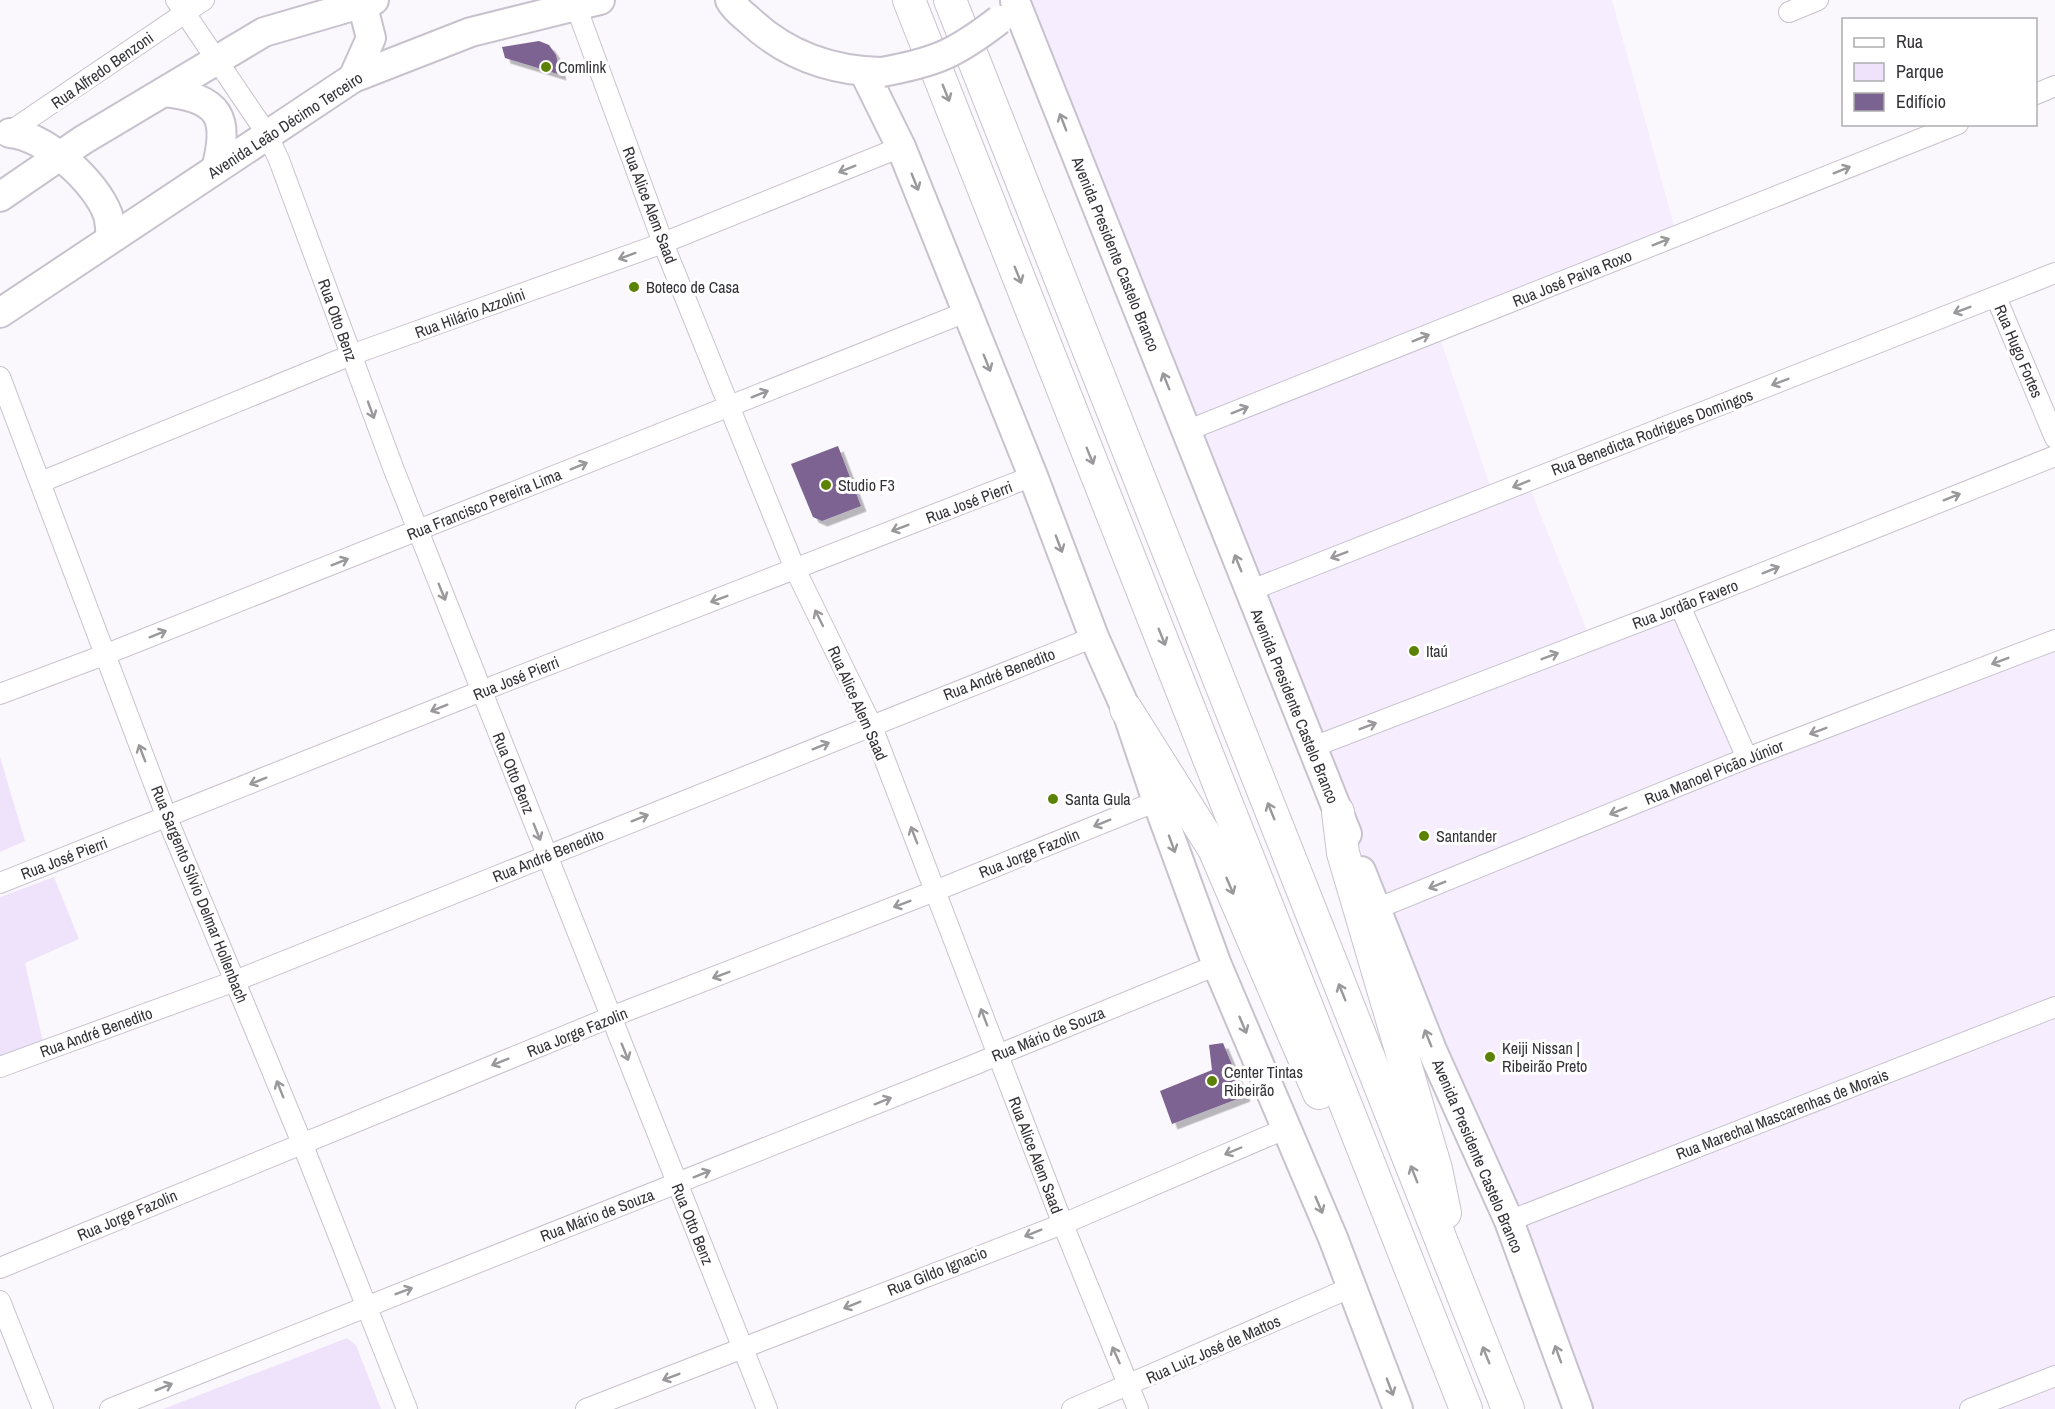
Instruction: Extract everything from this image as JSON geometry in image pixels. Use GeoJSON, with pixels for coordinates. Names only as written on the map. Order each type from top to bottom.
{"type":"FeatureCollection","features":[{"type":"Feature","properties":{"kind":"main road"},"geometry":{"type":"LineString","coordinates":[[909,0],[1466,1409]]}},
{"type":"Feature","properties":{"kind":"main road"},"geometry":{"type":"LineString","coordinates":[[950,0],[1508,1409]]}},
{"type":"Feature","properties":{"kind":"main road"},"geometry":{"type":"LineString","coordinates":[[0,197],[60,156],[264,32],[365,1],[371,38],[353,78]]}},
{"type":"Feature","properties":{"kind":"main road","name":"Avenida Leão Décimo Terceiro"},"geometry":{"type":"LineString","coordinates":[[0,313],[353,78],[471,32],[581,2]]}},
{"type":"Feature","properties":{"kind":"main road"},"geometry":{"type":"LineString","coordinates":[[725,2],[769,39],[814,62],[873,72],[935,60],[965,46],[1010,7]]}},
{"type":"Feature","properties":{"kind":"main road","name":"Avenida Presidente Castelo Branco"},"geometry":{"type":"LineString","coordinates":[[1010,7],[1186,431],[1432,1050],[1509,1221],[1578,1409]]}},
{"type":"Feature","properties":{"kind":"main road"},"geometry":{"type":"LineString","coordinates":[[873,72],[966,312],[1033,476],[1094,637],[1126,709],[1157,801],[1218,965],[1352,1287],[1398,1409]]}},
{"type":"Feature","properties":{"kind":"main road"},"geometry":{"type":"LineString","coordinates":[[164,92],[192,95],[214,111],[223,127],[223,142],[216,169]]}},
{"type":"Feature","properties":{"kind":"main road"},"geometry":{"type":"LineString","coordinates":[[5,136],[23,134],[40,141],[60,156],[94,192],[108,214],[111,238]]}},
{"type":"Feature","properties":{"kind":"main road"},"geometry":{"type":"LineString","coordinates":[[1126,709],[1214,849],[1353,1170],[1443,1350]]}},
{"type":"Feature","properties":{"kind":"main road"},"geometry":{"type":"LineString","coordinates":[[1338,812],[1343,853],[1436,1170],[1463,1296]]}},
{"type":"Feature","properties":{"kind":"street","name":"Rua Alfredo Benzoni"},"geometry":{"type":"LineString","coordinates":[[5,136],[180,7],[204,0]]}},
{"type":"Feature","properties":{"kind":"street"},"geometry":{"type":"LineString","coordinates":[[1789,12],[1818,0]]}},
{"type":"Feature","properties":{"kind":"street","name":"Rua Alice Alem Saad"},"geometry":{"type":"LineString","coordinates":[[581,2],[663,243],[795,569],[871,724],[1062,1222],[1117,1358],[1131,1386],[1138,1409]]}},
{"type":"Feature","properties":{"kind":"street","name":"Rua Otto Benz"},"geometry":{"type":"LineString","coordinates":[[180,7],[267,134],[292,192],[417,531],[767,1409]]}},
{"type":"Feature","properties":{"kind":"street"},"geometry":{"type":"LineString","coordinates":[[2037,94],[2055,86]]}},
{"type":"Feature","properties":{"kind":"street","name":"Rua José Paiva Roxo"},"geometry":{"type":"LineString","coordinates":[[1186,431],[1953,126]]}},
{"type":"Feature","properties":{"kind":"street","name":"Rua Hilário Azzolini"},"geometry":{"type":"LineString","coordinates":[[41,482],[351,355],[663,243],[901,147]]}},
{"type":"Feature","properties":{"kind":"street","name":"Rua Benedicta Rodrigues Domingos"},"geometry":{"type":"LineString","coordinates":[[1249,591],[2055,273]]}},
{"type":"Feature","properties":{"kind":"street","name":"Rua Hugo Fortes"},"geometry":{"type":"LineString","coordinates":[[1996,297],[2055,438]]}},
{"type":"Feature","properties":{"kind":"street","name":"Rua Francisco Pereira Lima"},"geometry":{"type":"LineString","coordinates":[[0,694],[104,655],[966,312]]}},
{"type":"Feature","properties":{"kind":"street","name":"Rua Sargento Sílvio Delmar Hollenbach"},"geometry":{"type":"LineString","coordinates":[[0,377],[167,818],[302,1143],[407,1409]]}},
{"type":"Feature","properties":{"kind":"street","name":"Rua Jordão Favero"},"geometry":{"type":"LineString","coordinates":[[1313,747],[1680,606],[2055,456]]}},
{"type":"Feature","properties":{"kind":"street","name":"Rua José Pierri"},"geometry":{"type":"LineString","coordinates":[[0,883],[481,691],[1033,476]]}},
{"type":"Feature","properties":{"kind":"street"},"geometry":{"type":"LineString","coordinates":[[1680,606],[1747,758]]}},
{"type":"Feature","properties":{"kind":"street","name":"Rua André Benedito"},"geometry":{"type":"LineString","coordinates":[[0,1067],[236,981],[842,738],[871,724],[1094,637]]}},
{"type":"Feature","properties":{"kind":"street","name":"Rua Manoel Picão Júnior"},"geometry":{"type":"LineString","coordinates":[[1376,909],[1747,758],[2055,640]]}},
{"type":"Feature","properties":{"kind":"street","name":"Rua Jorge Fazolin"},"geometry":{"type":"LineString","coordinates":[[0,1268],[611,1017],[935,891],[1157,801]]}},
{"type":"Feature","properties":{"kind":"street","name":"Rua Mário de Souza"},"geometry":{"type":"LineString","coordinates":[[110,1409],[677,1184],[1218,965]]}},
{"type":"Feature","properties":{"kind":"street","name":"Rua Marechal Mascarenhas de Morais"},"geometry":{"type":"LineString","coordinates":[[1509,1221],[2055,1007]]}},
{"type":"Feature","properties":{"kind":"street","name":"Rua Gildo Ignacio"},"geometry":{"type":"LineString","coordinates":[[586,1409],[1062,1222],[1287,1128]]}},
{"type":"Feature","properties":{"kind":"street","name":"Rua Luiz José de Mattos"},"geometry":{"type":"LineString","coordinates":[[1072,1409],[1131,1386],[1352,1287]]}},
{"type":"Feature","properties":{"kind":"street"},"geometry":{"type":"LineString","coordinates":[[0,1301],[43,1409]]}},
{"type":"Feature","properties":{"kind":"street"},"geometry":{"type":"LineString","coordinates":[[1970,1409],[2055,1376]]}},
{"type":"Feature","properties":{"kind":"shaded area"},"geometry":{"type":"Polygon","coordinates":[[[1016,0],[1612,0],[1677,236],[1438,332],[1493,494],[1527,481],[1591,640],[1680,606],[1747,758],[2055,640],[2055,1409],[1578,1409],[1376,909],[1016,0]]]}},
{"type":"Feature","properties":{"kind":"green space"},"geometry":{"type":"Polygon","coordinates":[[[0,757],[25,841],[0,852],[0,757]]]}},
{"type":"Feature","properties":{"kind":"green space"},"geometry":{"type":"Polygon","coordinates":[[[54,877],[79,939],[25,963],[43,1042],[0,1058],[0,897],[54,877]]]}},
{"type":"Feature","properties":{"kind":"green space"},"geometry":{"type":"Polygon","coordinates":[[[347,1338],[356,1345],[381,1409],[163,1409],[347,1338]]]}},
{"type":"Feature","properties":{"kind":"building","name":"Comlink"},"geometry":{"type":"Polygon","coordinates":[[[539,41],[549,45],[556,55],[561,75],[505,58],[502,47],[539,41]]]}},
{"type":"Feature","properties":{"kind":"building","name":"Studio F3"},"geometry":{"type":"Polygon","coordinates":[[[838,446],[861,506],[822,521],[813,517],[791,464],[838,446]]]}},
{"type":"Feature","properties":{"kind":"building","name":"Center Tintas Ribeirão"},"geometry":{"type":"Polygon","coordinates":[[[1223,1043],[1245,1096],[1172,1124],[1160,1091],[1212,1070],[1209,1045],[1223,1043]]]}},
{"type":"Feature","properties":{"kind":"place","name":"Comlink"},"geometry":{"type":"Point","coordinates":[546,67]}},
{"type":"Feature","properties":{"kind":"place","name":"Boteco de Casa"},"geometry":{"type":"Point","coordinates":[634,287]}},
{"type":"Feature","properties":{"kind":"place","name":"Studio F3"},"geometry":{"type":"Point","coordinates":[826,485]}},
{"type":"Feature","properties":{"kind":"place","name":"Itaú"},"geometry":{"type":"Point","coordinates":[1414,651]}},
{"type":"Feature","properties":{"kind":"place","name":"Santa Gula"},"geometry":{"type":"Point","coordinates":[1053,799]}},
{"type":"Feature","properties":{"kind":"place","name":"Santander"},"geometry":{"type":"Point","coordinates":[1424,836]}},
{"type":"Feature","properties":{"kind":"place","name":"Keiji Nissan | Ribeirão Preto"},"geometry":{"type":"Point","coordinates":[1490,1057]}},
{"type":"Feature","properties":{"kind":"place","name":"Center Tintas Ribeirão"},"geometry":{"type":"Point","coordinates":[1212,1081]}}]}
